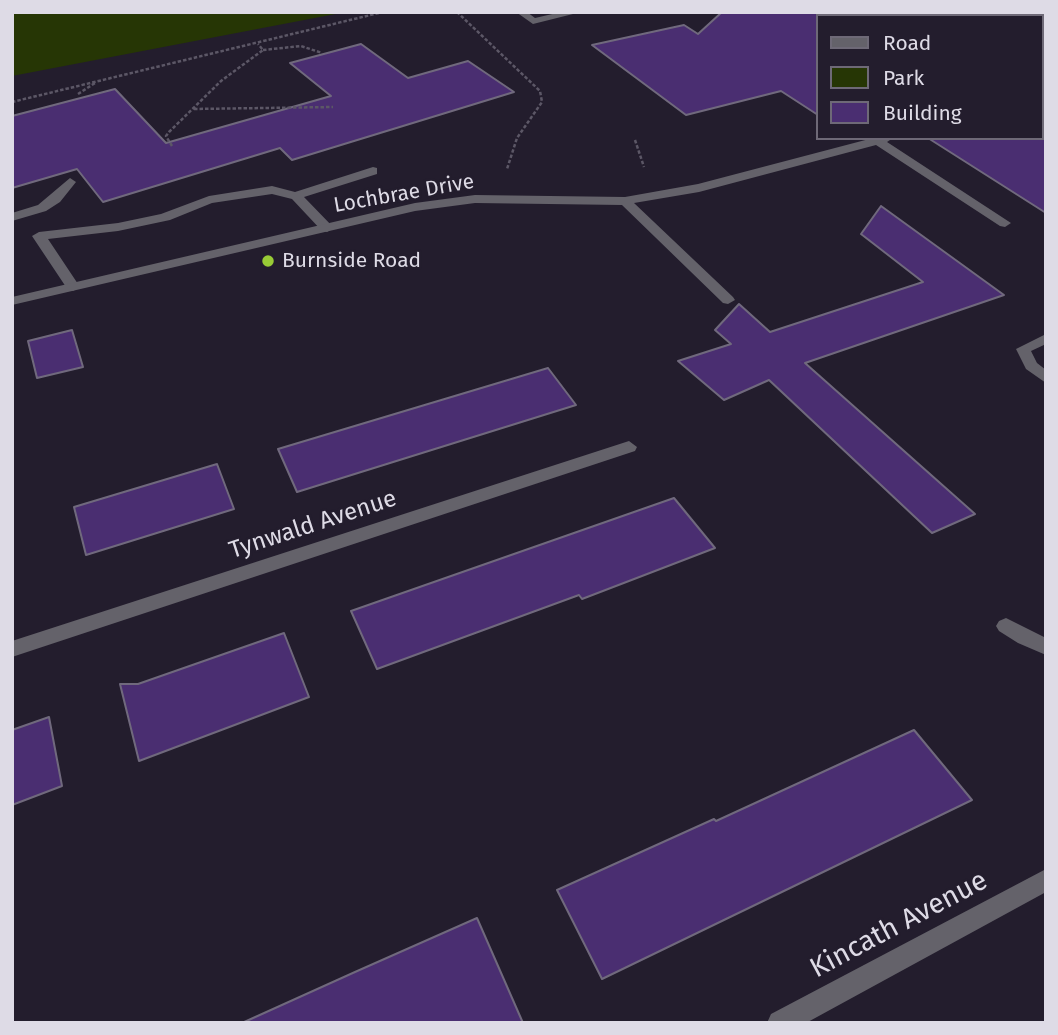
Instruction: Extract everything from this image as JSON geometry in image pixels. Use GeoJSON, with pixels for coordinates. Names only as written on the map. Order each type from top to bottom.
{"type":"FeatureCollection","features":[{"type":"Feature","properties":{"kind":"street"},"geometry":{"type":"LineString","coordinates":[[521,12],[533,21],[576,12]]}},
{"type":"Feature","properties":{"kind":"street","name":"Lochbrae Drive"},"geometry":{"type":"LineString","coordinates":[[12,301],[415,208],[475,199],[625,201],[699,188],[878,140]]}},
{"type":"Feature","properties":{"kind":"street"},"geometry":{"type":"LineString","coordinates":[[883,140],[1006,223]]}},
{"type":"Feature","properties":{"kind":"street"},"geometry":{"type":"LineString","coordinates":[[296,196],[373,171]]}},
{"type":"Feature","properties":{"kind":"street"},"geometry":{"type":"LineString","coordinates":[[70,182],[56,199],[42,208],[18,216],[39,236],[73,287]]}},
{"type":"Feature","properties":{"kind":"street"},"geometry":{"type":"LineString","coordinates":[[39,236],[118,228],[165,217],[209,200],[272,190],[296,196],[327,228]]}},
{"type":"Feature","properties":{"kind":"street"},"geometry":{"type":"LineString","coordinates":[[625,201],[728,300]]}},
{"type":"Feature","properties":{"kind":"street"},"geometry":{"type":"LineString","coordinates":[[1046,338],[1023,349],[1031,366],[1046,378]]}},
{"type":"Feature","properties":{"kind":"street","name":"Tynwald Avenue"},"geometry":{"type":"LineString","coordinates":[[12,649],[629,447]]}},
{"type":"Feature","properties":{"kind":"street"},"geometry":{"type":"LineString","coordinates":[[1006,626],[1046,647]]}},
{"type":"Feature","properties":{"kind":"street","name":"Kincath Avenue"},"geometry":{"type":"LineString","coordinates":[[780,1023],[1046,880]]}},
{"type":"Feature","properties":{"kind":"path"},"geometry":{"type":"LineString","coordinates":[[12,102],[383,12]]}},
{"type":"Feature","properties":{"kind":"path"},"geometry":{"type":"LineString","coordinates":[[457,12],[540,91],[542,102],[517,138],[506,174]]}},
{"type":"Feature","properties":{"kind":"path"},"geometry":{"type":"LineString","coordinates":[[257,43],[263,50]]}},
{"type":"Feature","properties":{"kind":"path"},"geometry":{"type":"LineString","coordinates":[[172,146],[166,136],[221,81],[263,50],[301,46],[322,53]]}},
{"type":"Feature","properties":{"kind":"path"},"geometry":{"type":"LineString","coordinates":[[79,94],[104,78]]}},
{"type":"Feature","properties":{"kind":"path"},"geometry":{"type":"LineString","coordinates":[[194,109],[332,107]]}},
{"type":"Feature","properties":{"kind":"path"},"geometry":{"type":"LineString","coordinates":[[635,140],[644,170]]}},
{"type":"Feature","properties":{"kind":"green space"},"geometry":{"type":"Polygon","coordinates":[[[12,12],[346,12],[12,76],[12,12]]]}},
{"type":"Feature","properties":{"kind":"building"},"geometry":{"type":"Polygon","coordinates":[[[722,12],[818,12],[816,114],[781,91],[686,115],[592,45],[684,25],[698,34],[722,12]]]}},
{"type":"Feature","properties":{"kind":"building"},"geometry":{"type":"Polygon","coordinates":[[[361,44],[408,78],[468,61],[514,92],[292,160],[280,148],[103,202],[77,169],[12,188],[12,116],[115,89],[166,143],[331,96],[290,63],[361,44]]]}},
{"type":"Feature","properties":{"kind":"building"},"geometry":{"type":"Polygon","coordinates":[[[1046,138],[1046,213],[931,140],[1046,138]]]}},
{"type":"Feature","properties":{"kind":"building"},"geometry":{"type":"Polygon","coordinates":[[[881,206],[1004,295],[805,363],[975,514],[932,533],[769,380],[724,400],[678,361],[731,344],[715,330],[739,304],[770,332],[923,282],[861,234],[881,206]]]}},
{"type":"Feature","properties":{"kind":"building"},"geometry":{"type":"Polygon","coordinates":[[[72,330],[83,367],[37,378],[28,341],[72,330]]]}},
{"type":"Feature","properties":{"kind":"building"},"geometry":{"type":"Polygon","coordinates":[[[548,368],[576,405],[297,492],[278,449],[548,368]]]}},
{"type":"Feature","properties":{"kind":"building"},"geometry":{"type":"Polygon","coordinates":[[[217,464],[234,509],[86,555],[74,507],[217,464]]]}},
{"type":"Feature","properties":{"kind":"building"},"geometry":{"type":"Polygon","coordinates":[[[674,498],[715,548],[582,599],[579,595],[377,669],[351,611],[674,498]]]}},
{"type":"Feature","properties":{"kind":"building"},"geometry":{"type":"Polygon","coordinates":[[[284,633],[309,697],[139,761],[120,684],[138,684],[284,633]]]}},
{"type":"Feature","properties":{"kind":"building"},"geometry":{"type":"Polygon","coordinates":[[[49,717],[62,786],[12,805],[12,730],[49,717]]]}},
{"type":"Feature","properties":{"kind":"building"},"geometry":{"type":"Polygon","coordinates":[[[914,730],[972,800],[602,979],[557,890],[914,730]]]}},
{"type":"Feature","properties":{"kind":"building"},"geometry":{"type":"Polygon","coordinates":[[[477,918],[523,1023],[242,1023],[355,972],[477,918]]]}},
{"type":"Feature","properties":{"kind":"place","name":"Burnside Road"},"geometry":{"type":"Point","coordinates":[268,261]}}]}
